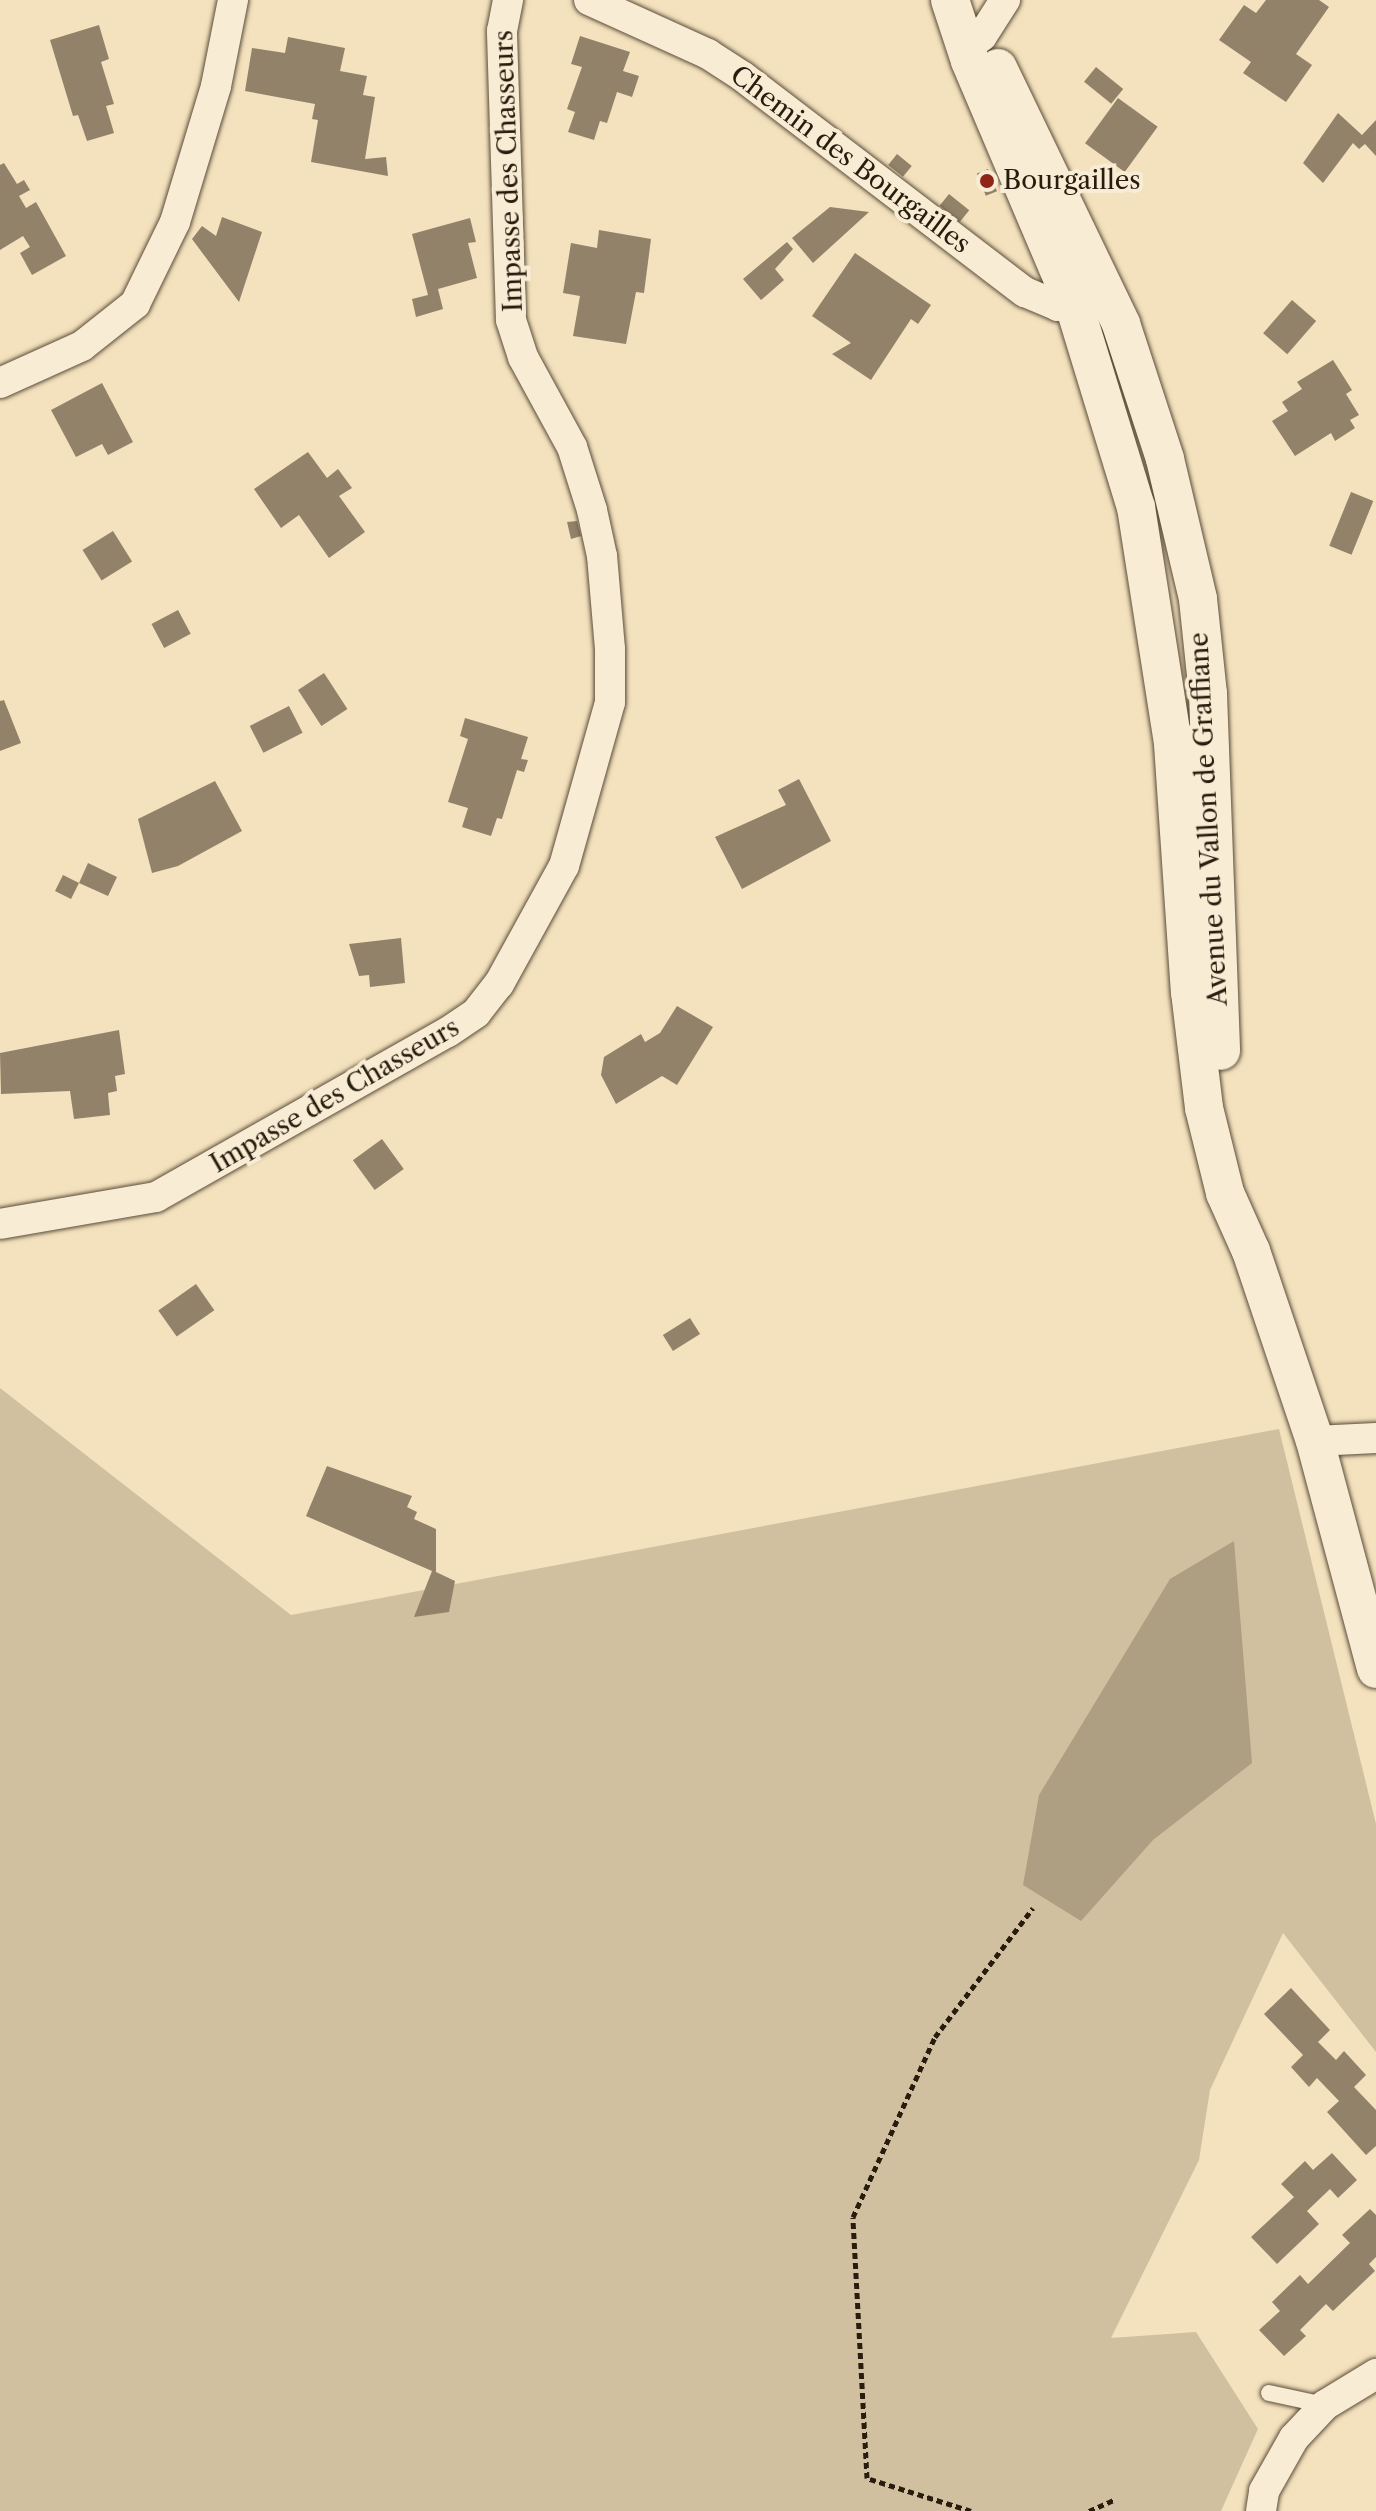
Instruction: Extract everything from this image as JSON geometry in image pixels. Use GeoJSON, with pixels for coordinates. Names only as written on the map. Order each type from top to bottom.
{"type":"FeatureCollection","features":[{"type":"Feature","properties":{"kind":"street"},"geometry":{"type":"LineString","coordinates":[[1,380],[82,346],[117,321],[143,291],[158,266],[193,167],[233,0]]}},
{"type":"Feature","properties":{"kind":"street","name":"Impasse des Chasseurs"},"geometry":{"type":"LineString","coordinates":[[0,1224],[132,1202],[182,1186],[448,1032],[476,1013],[499,984],[564,866],[610,702],[610,649],[602,556],[592,510],[572,447],[523,357],[511,320],[502,31],[508,0]]}},
{"type":"Feature","properties":{"kind":"street","name":"Chemin des Bourgailles"},"geometry":{"type":"LineString","coordinates":[[589,0],[708,54],[1025,292],[1092,304]]}},
{"type":"Feature","properties":{"kind":"street","name":"Avenue du Vallon de Graffiane"},"geometry":{"type":"LineString","coordinates":[[950,0],[974,42],[1092,304],[1139,520],[1173,744],[1190,992],[1204,1108],[1225,1193],[1251,1251],[1315,1441],[1376,1669]]}},
{"type":"Feature","properties":{"kind":"street","name":"Avenue du Vallon de Graffiane"},"geometry":{"type":"LineString","coordinates":[[961,0],[974,42]]}},
{"type":"Feature","properties":{"kind":"street"},"geometry":{"type":"LineString","coordinates":[[974,42],[1005,0]]}},
{"type":"Feature","properties":{"kind":"street"},"geometry":{"type":"LineString","coordinates":[[1315,1441],[1376,1438]]}},
{"type":"Feature","properties":{"kind":"street"},"geometry":{"type":"LineString","coordinates":[[1261,2511],[1277,2463],[1376,2349]]}},
{"type":"Feature","properties":{"kind":"street"},"geometry":{"type":"LineString","coordinates":[[1325,2405],[1376,2374]]}},
{"type":"Feature","properties":{"kind":"lane"},"geometry":{"type":"LineString","coordinates":[[1269,2393],[1325,2405]]}},
{"type":"Feature","properties":{"kind":"path"},"geometry":{"type":"LineString","coordinates":[[971,2511],[867,2478],[853,2217],[935,2037],[1033,1908]]}},
{"type":"Feature","properties":{"kind":"path"},"geometry":{"type":"LineString","coordinates":[[1089,2511],[1114,2500]]}},
{"type":"Feature","properties":{"kind":"shaded area"},"geometry":{"type":"Polygon","coordinates":[[[0,1388],[291,1615],[1279,1429],[1376,1824],[1376,2052],[1283,1933],[1210,2090],[1199,2160],[1111,2338],[1196,2332],[1258,2429],[1221,2511],[0,2511],[0,1388]]]}},
{"type":"Feature","properties":{"kind":"shaded area"},"geometry":{"type":"Polygon","coordinates":[[[1234,1541],[1252,1763],[1153,1840],[1081,1921],[1023,1885],[1039,1795],[1170,1579],[1234,1541]]]}},
{"type":"Feature","properties":{"kind":"building"},"geometry":{"type":"Polygon","coordinates":[[[1266,0],[1319,0],[1329,7],[1296,54],[1312,65],[1286,102],[1243,73],[1251,62],[1219,40],[1244,5],[1256,13],[1266,0]]]}},
{"type":"Feature","properties":{"kind":"building"},"geometry":{"type":"Polygon","coordinates":[[[99,25],[109,59],[101,62],[114,104],[106,106],[114,133],[87,141],[78,115],[73,116],[50,40],[99,25]]]}},
{"type":"Feature","properties":{"kind":"building"},"geometry":{"type":"Polygon","coordinates":[[[580,36],[630,52],[623,71],[639,76],[632,97],[617,92],[607,123],[600,121],[594,140],[568,132],[575,112],[567,109],[582,67],[571,64],[580,36]]]}},
{"type":"Feature","properties":{"kind":"building"},"geometry":{"type":"Polygon","coordinates":[[[288,37],[345,48],[340,71],[367,76],[363,95],[375,97],[365,159],[386,157],[388,176],[311,162],[318,120],[312,119],[315,104],[245,91],[252,48],[285,53],[288,37]]]}},
{"type":"Feature","properties":{"kind":"building"},"geometry":{"type":"Polygon","coordinates":[[[1096,67],[1123,89],[1111,104],[1084,82],[1096,67]]]}},
{"type":"Feature","properties":{"kind":"building"},"geometry":{"type":"Polygon","coordinates":[[[1118,98],[1158,127],[1125,172],[1085,143],[1118,98]]]}},
{"type":"Feature","properties":{"kind":"building"},"geometry":{"type":"Polygon","coordinates":[[[1338,113],[1362,135],[1376,120],[1376,156],[1365,144],[1359,149],[1353,143],[1323,183],[1303,163],[1338,113]]]}},
{"type":"Feature","properties":{"kind":"building"},"geometry":{"type":"Polygon","coordinates":[[[897,154],[912,166],[903,177],[888,165],[897,154]]]}},
{"type":"Feature","properties":{"kind":"building"},"geometry":{"type":"Polygon","coordinates":[[[4,163],[17,184],[24,180],[30,190],[19,196],[26,208],[36,202],[66,256],[32,275],[20,253],[30,247],[23,236],[0,250],[0,165],[4,163]]]}},
{"type":"Feature","properties":{"kind":"building"},"geometry":{"type":"Polygon","coordinates":[[[988,169],[997,191],[986,196],[977,173],[988,169]]]}},
{"type":"Feature","properties":{"kind":"building"},"geometry":{"type":"Polygon","coordinates":[[[949,194],[969,210],[960,222],[940,206],[949,194]]]}},
{"type":"Feature","properties":{"kind":"building"},"geometry":{"type":"Polygon","coordinates":[[[830,207],[869,212],[813,263],[792,238],[830,207]]]}},
{"type":"Feature","properties":{"kind":"building"},"geometry":{"type":"Polygon","coordinates":[[[222,217],[262,232],[239,302],[192,239],[202,226],[216,236],[222,217]]]}},
{"type":"Feature","properties":{"kind":"building"},"geometry":{"type":"Polygon","coordinates":[[[470,218],[476,242],[468,243],[477,278],[438,289],[443,309],[416,317],[412,299],[428,295],[412,234],[470,218]]]}},
{"type":"Feature","properties":{"kind":"building"},"geometry":{"type":"Polygon","coordinates":[[[599,230],[651,239],[644,293],[636,292],[626,344],[573,336],[580,296],[563,293],[571,243],[597,248],[599,230]]]}},
{"type":"Feature","properties":{"kind":"building"},"geometry":{"type":"Polygon","coordinates":[[[787,242],[793,249],[775,269],[784,280],[761,300],[743,279],[787,242]]]}},
{"type":"Feature","properties":{"kind":"building"},"geometry":{"type":"Polygon","coordinates":[[[855,253],[931,305],[918,324],[911,319],[871,380],[832,354],[851,343],[812,316],[855,253]]]}},
{"type":"Feature","properties":{"kind":"building"},"geometry":{"type":"Polygon","coordinates":[[[1292,300],[1316,321],[1287,354],[1263,333],[1292,300]]]}},
{"type":"Feature","properties":{"kind":"building"},"geometry":{"type":"Polygon","coordinates":[[[1333,360],[1352,390],[1346,394],[1359,415],[1350,420],[1355,428],[1335,441],[1331,433],[1295,456],[1272,421],[1288,411],[1282,402],[1302,389],[1297,382],[1333,360]]]}},
{"type":"Feature","properties":{"kind":"building"},"geometry":{"type":"Polygon","coordinates":[[[102,383],[133,442],[108,455],[102,444],[76,457],[51,410],[102,383]]]}},
{"type":"Feature","properties":{"kind":"building"},"geometry":{"type":"Polygon","coordinates":[[[308,452],[327,478],[338,469],[352,488],[339,496],[365,532],[329,558],[299,515],[281,528],[254,489],[308,452]]]}},
{"type":"Feature","properties":{"kind":"building"},"geometry":{"type":"Polygon","coordinates":[[[1351,492],[1373,501],[1352,555],[1329,546],[1351,492]]]}},
{"type":"Feature","properties":{"kind":"building"},"geometry":{"type":"Polygon","coordinates":[[[577,521],[581,536],[571,539],[567,522],[577,521]]]}},
{"type":"Feature","properties":{"kind":"building"},"geometry":{"type":"Polygon","coordinates":[[[113,531],[132,562],[102,581],[82,550],[113,531]]]}},
{"type":"Feature","properties":{"kind":"building"},"geometry":{"type":"Polygon","coordinates":[[[178,610],[191,634],[164,648],[152,624],[178,610]]]}},
{"type":"Feature","properties":{"kind":"building"},"geometry":{"type":"Polygon","coordinates":[[[324,673],[347,709],[321,726],[298,690],[324,673]]]}},
{"type":"Feature","properties":{"kind":"building"},"geometry":{"type":"Polygon","coordinates":[[[4,700],[21,743],[0,751],[0,701],[4,700]]]}},
{"type":"Feature","properties":{"kind":"building"},"geometry":{"type":"Polygon","coordinates":[[[289,706],[303,733],[263,753],[250,726],[289,706]]]}},
{"type":"Feature","properties":{"kind":"building"},"geometry":{"type":"Polygon","coordinates":[[[465,718],[528,737],[521,759],[528,760],[524,772],[517,770],[502,819],[497,818],[491,836],[462,827],[468,808],[448,802],[468,739],[460,736],[465,718]]]}},
{"type":"Feature","properties":{"kind":"building"},"geometry":{"type":"Polygon","coordinates":[[[799,779],[831,841],[742,889],[715,837],[786,805],[778,790],[799,779]]]}},
{"type":"Feature","properties":{"kind":"building"},"geometry":{"type":"Polygon","coordinates":[[[215,781],[242,831],[178,866],[152,873],[138,819],[215,781]]]}},
{"type":"Feature","properties":{"kind":"building"},"geometry":{"type":"Polygon","coordinates":[[[88,863],[117,877],[108,896],[79,883],[88,863]]]}},
{"type":"Feature","properties":{"kind":"building"},"geometry":{"type":"Polygon","coordinates":[[[63,875],[79,883],[71,899],[55,891],[63,875]]]}},
{"type":"Feature","properties":{"kind":"building"},"geometry":{"type":"Polygon","coordinates":[[[401,938],[405,983],[370,987],[369,975],[359,976],[349,944],[401,938]]]}},
{"type":"Feature","properties":{"kind":"building"},"geometry":{"type":"Polygon","coordinates":[[[677,1006],[713,1027],[677,1085],[662,1076],[616,1104],[601,1075],[604,1057],[641,1034],[645,1042],[660,1033],[677,1006]]]}},
{"type":"Feature","properties":{"kind":"building"},"geometry":{"type":"Polygon","coordinates":[[[119,1030],[125,1074],[115,1076],[117,1091],[108,1093],[110,1115],[74,1119],[70,1091],[1,1094],[0,1053],[119,1030]]]}},
{"type":"Feature","properties":{"kind":"building"},"geometry":{"type":"Polygon","coordinates":[[[382,1139],[404,1169],[375,1190],[353,1160],[382,1139]]]}},
{"type":"Feature","properties":{"kind":"building"},"geometry":{"type":"Polygon","coordinates":[[[196,1284],[214,1310],[177,1337],[158,1310],[196,1284]]]}},
{"type":"Feature","properties":{"kind":"building"},"geometry":{"type":"Polygon","coordinates":[[[690,1318],[700,1334],[673,1351],[663,1335],[690,1318]]]}},
{"type":"Feature","properties":{"kind":"building"},"geometry":{"type":"Polygon","coordinates":[[[327,1466],[412,1496],[407,1507],[417,1512],[414,1519],[436,1529],[436,1572],[455,1581],[449,1612],[414,1617],[432,1571],[306,1516],[327,1466]]]}},
{"type":"Feature","properties":{"kind":"building"},"geometry":{"type":"Polygon","coordinates":[[[1291,1988],[1330,2030],[1318,2042],[1336,2060],[1344,2051],[1366,2075],[1354,2087],[1376,2110],[1376,2146],[1366,2155],[1327,2112],[1339,2101],[1317,2078],[1309,2087],[1291,2067],[1303,2055],[1264,2014],[1291,1988]]]}},
{"type":"Feature","properties":{"kind":"building"},"geometry":{"type":"Polygon","coordinates":[[[1332,2153],[1357,2180],[1338,2198],[1330,2189],[1307,2211],[1319,2224],[1277,2264],[1251,2237],[1294,2197],[1281,2184],[1305,2161],[1313,2170],[1332,2153]]]}},
{"type":"Feature","properties":{"kind":"building"},"geometry":{"type":"Polygon","coordinates":[[[1370,2209],[1376,2215],[1376,2257],[1369,2264],[1375,2271],[1333,2311],[1326,2304],[1300,2330],[1306,2336],[1284,2356],[1259,2330],[1280,2311],[1272,2302],[1300,2275],[1308,2284],[1350,2243],[1342,2235],[1370,2209]]]}},
{"type":"Feature","properties":{"kind":"place","name":"Bourgailles"},"geometry":{"type":"Point","coordinates":[987,181]}}]}
